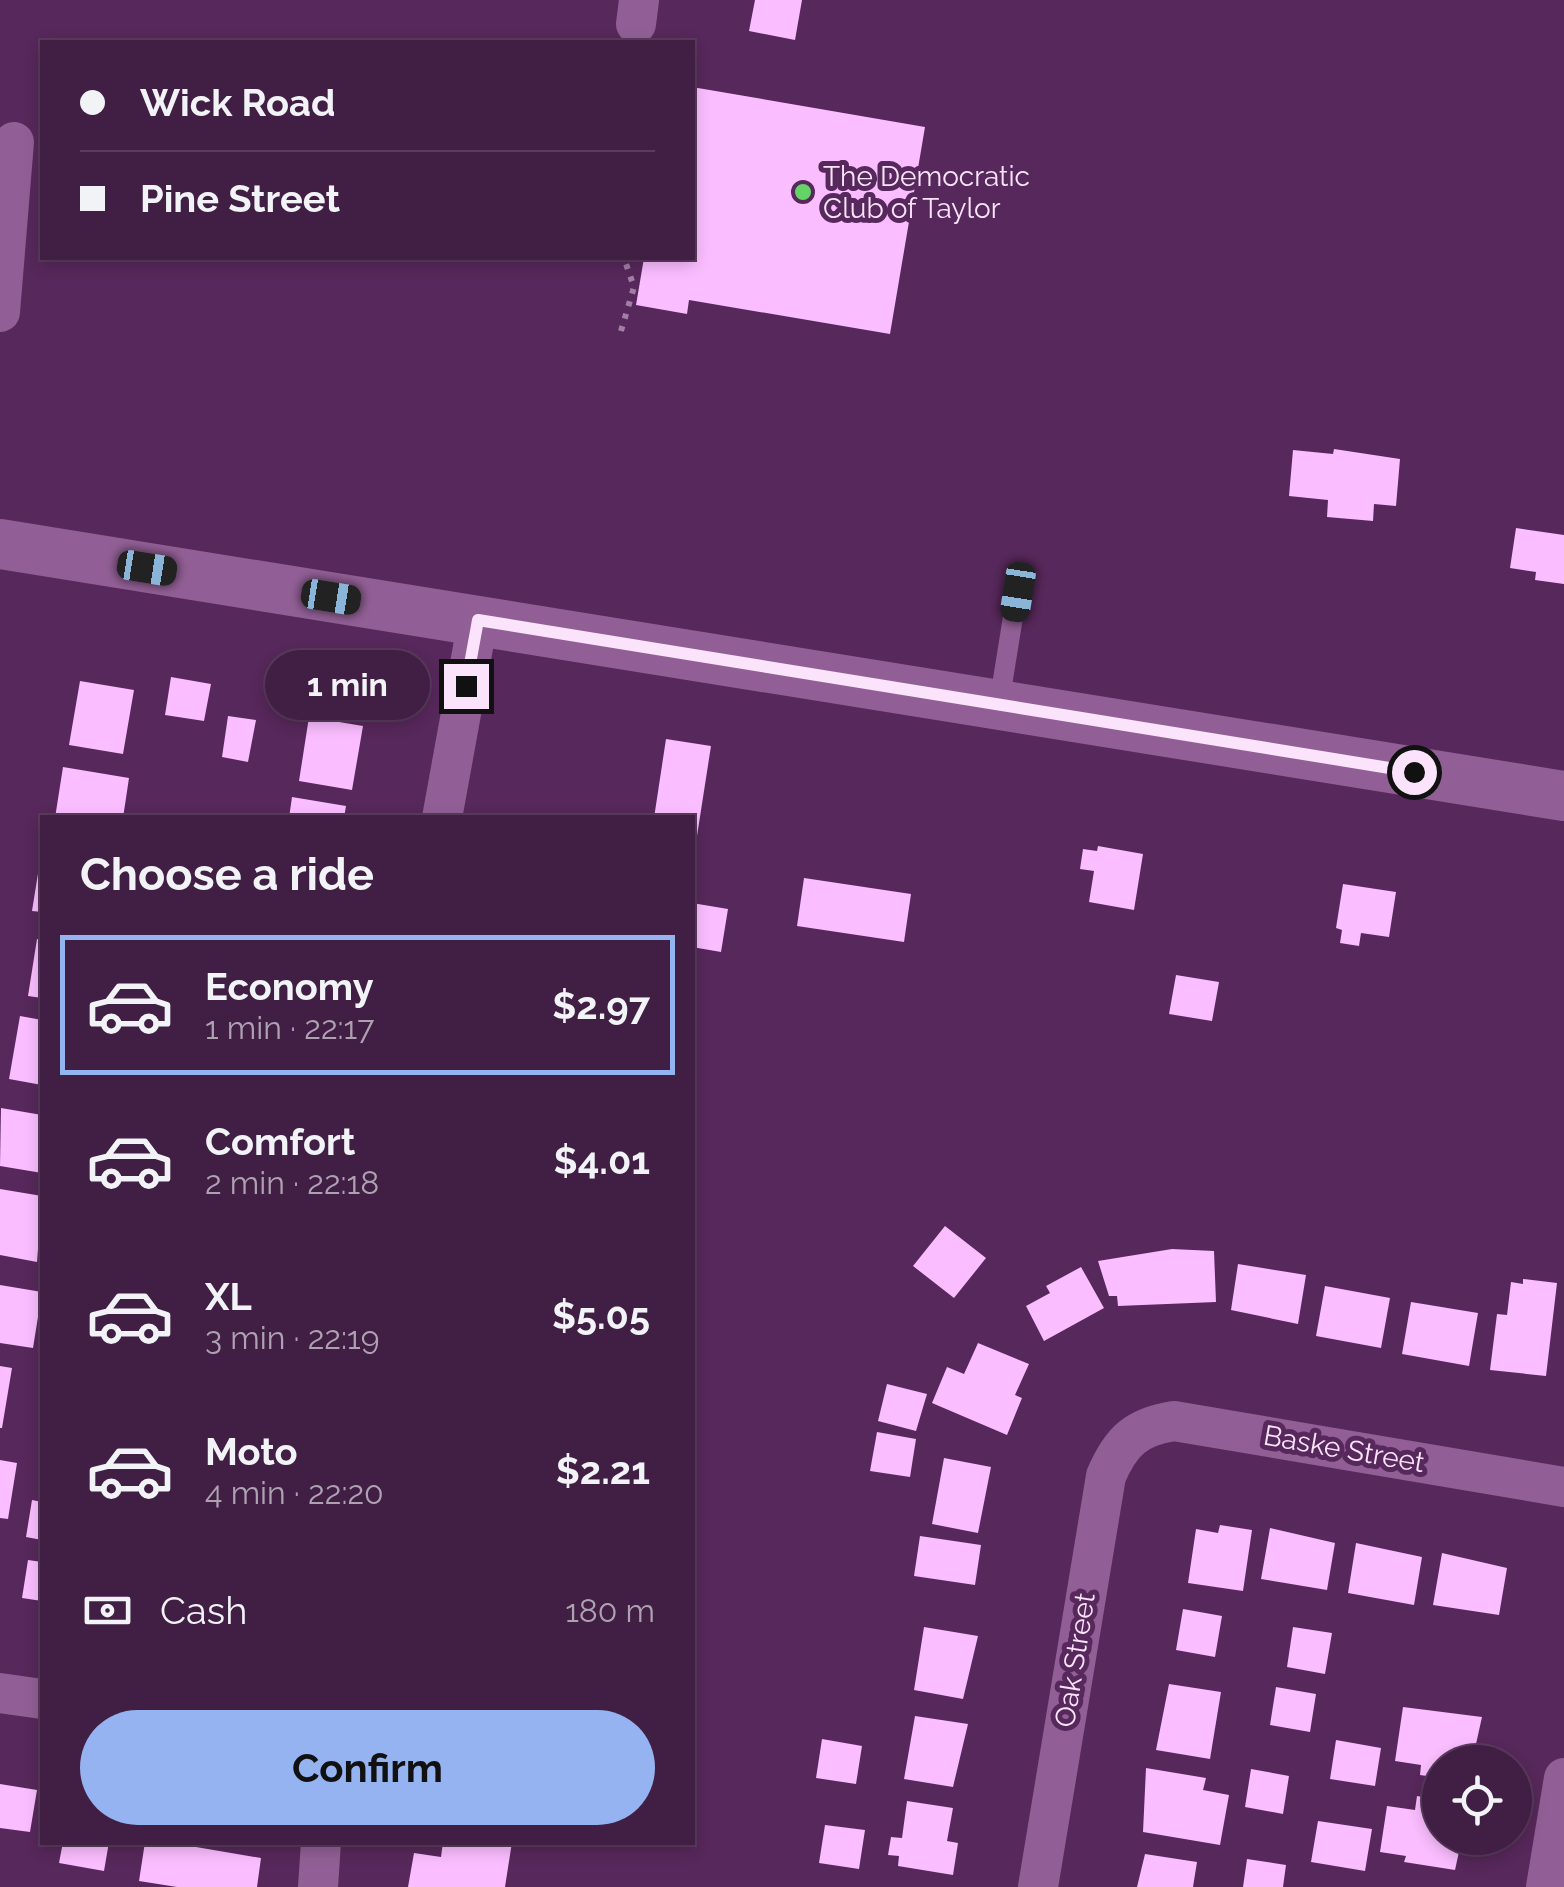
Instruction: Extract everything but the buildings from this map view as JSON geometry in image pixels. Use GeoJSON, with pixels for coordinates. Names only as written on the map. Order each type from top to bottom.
{"type":"FeatureCollection","features":[{"type":"Feature","properties":{"kind":"street"},"geometry":{"type":"LineString","coordinates":[[0,312],[14,142]]}},
{"type":"Feature","properties":{"kind":"street"},"geometry":{"type":"LineString","coordinates":[[0,544],[1564,796]]}},
{"type":"Feature","properties":{"kind":"street"},"geometry":{"type":"LineString","coordinates":[[443,815],[478,620]]}},
{"type":"Feature","properties":{"kind":"street","name":"Baske Street"},"geometry":{"type":"LineString","coordinates":[[1127,1438],[1146,1426],[1174,1421],[1564,1487]]}},
{"type":"Feature","properties":{"kind":"street","name":"Oak Street"},"geometry":{"type":"LineString","coordinates":[[1038,1887],[1106,1476],[1127,1438]]}},
{"type":"Feature","properties":{"kind":"street"},"geometry":{"type":"LineString","coordinates":[[0,1692],[40,1699]]}},
{"type":"Feature","properties":{"kind":"street"},"geometry":{"type":"LineString","coordinates":[[1546,1887],[1564,1778]]}},
{"type":"Feature","properties":{"kind":"street"},"geometry":{"type":"LineString","coordinates":[[318,1887],[321,1845]]}},
{"type":"Feature","properties":{"kind":"lane"},"geometry":{"type":"LineString","coordinates":[[999,704],[1018,592]]}},
{"type":"Feature","properties":{"kind":"path"},"geometry":{"type":"LineString","coordinates":[[621,330],[634,287],[625,260]]}},
{"type":"Feature","properties":{"kind":"place","name":"The Democratic Club of Taylor"},"geometry":{"type":"Point","coordinates":[803,192]}},
{"type":"Feature","properties":{"kind":"route"},"geometry":{"type":"LineString","coordinates":[[466,686],[478,620],[1414,772]]}}]}
